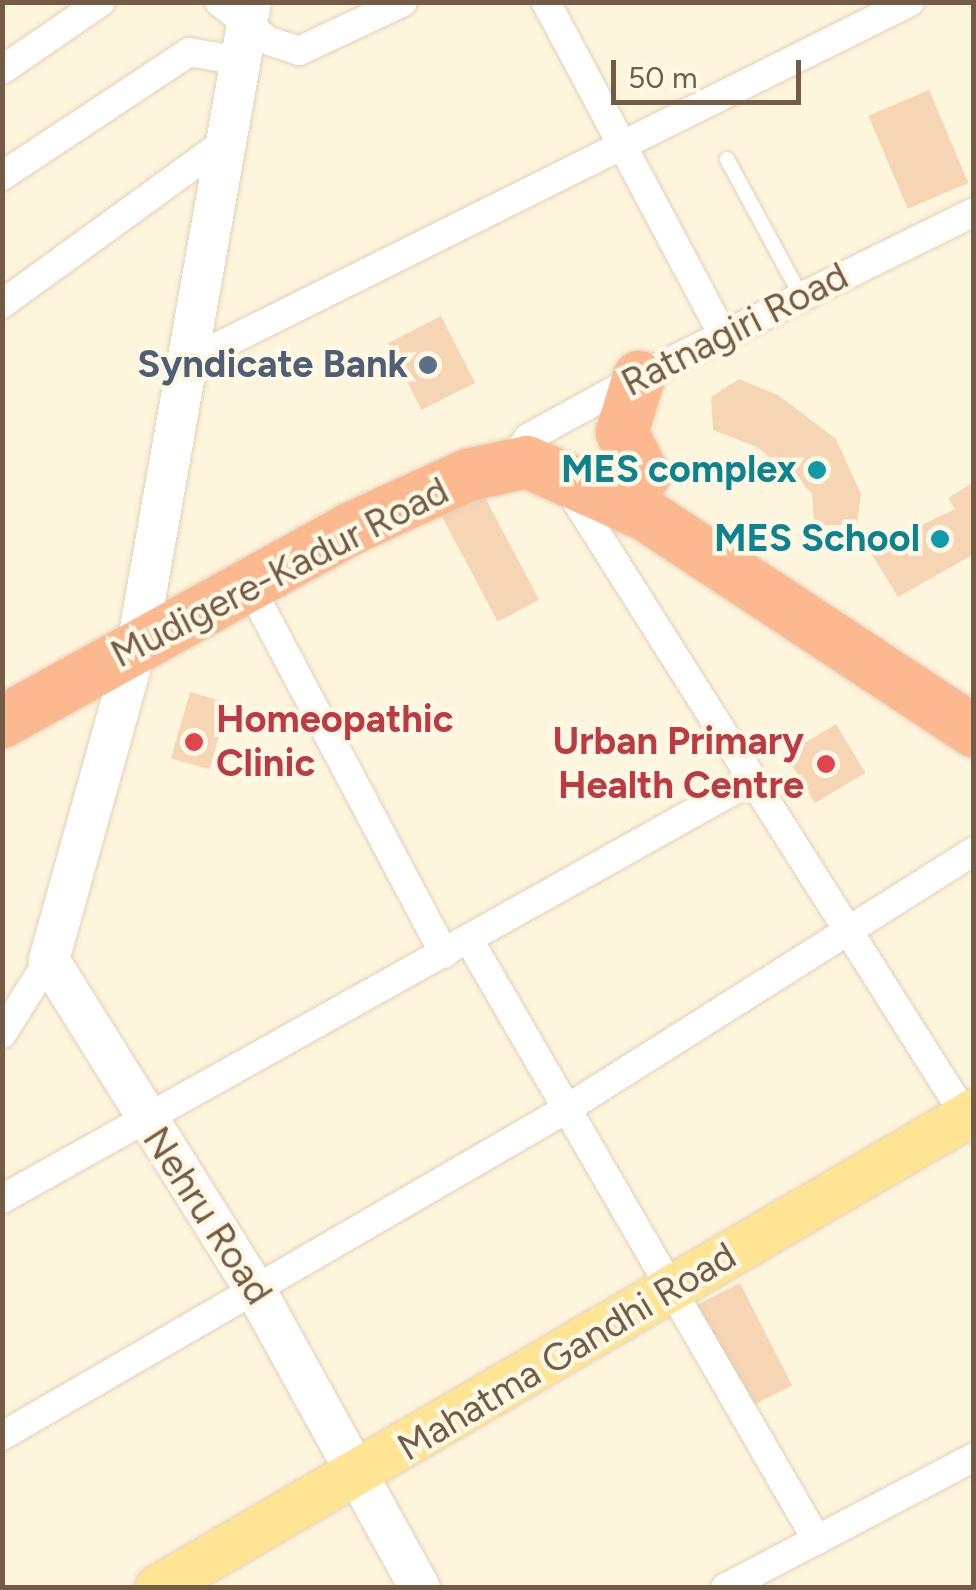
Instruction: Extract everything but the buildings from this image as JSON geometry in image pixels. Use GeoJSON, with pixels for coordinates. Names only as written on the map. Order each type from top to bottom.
{"type":"FeatureCollection","features":[{"type":"Feature","properties":{"kind":"highway"},"geometry":{"type":"LineString","coordinates":[[639,377],[622,432],[644,476]]}},
{"type":"Feature","properties":{"kind":"highway","name":"Mudigere-Kadur Road"},"geometry":{"type":"LineString","coordinates":[[2,722],[141,626],[452,451],[531,457],[644,476],[974,692]]}},
{"type":"Feature","properties":{"kind":"highway"},"geometry":{"type":"LineString","coordinates":[[531,457],[660,524],[974,731]]}},
{"type":"Feature","properties":{"kind":"highway","name":"Mudigere-Kadur Road"},"geometry":{"type":"LineString","coordinates":[[2,688],[141,626],[250,586],[350,529],[531,457]]}},
{"type":"Feature","properties":{"kind":"main road","name":"Mahatma Gandhi Road"},"geometry":{"type":"LineString","coordinates":[[157,1588],[971,1119]]}},
{"type":"Feature","properties":{"kind":"street"},"geometry":{"type":"LineString","coordinates":[[2,70],[101,2]]}},
{"type":"Feature","properties":{"kind":"street"},"geometry":{"type":"LineString","coordinates":[[240,22],[298,51],[403,2]]}},
{"type":"Feature","properties":{"kind":"street"},"geometry":{"type":"LineString","coordinates":[[546,2],[723,335]]}},
{"type":"Feature","properties":{"kind":"street"},"geometry":{"type":"LineString","coordinates":[[195,358],[910,2]]}},
{"type":"Feature","properties":{"kind":"street"},"geometry":{"type":"LineString","coordinates":[[2,1034],[48,960],[141,626],[195,358],[240,22]]}},
{"type":"Feature","properties":{"kind":"street"},"geometry":{"type":"LineString","coordinates":[[2,176],[240,22]]}},
{"type":"Feature","properties":{"kind":"street"},"geometry":{"type":"LineString","coordinates":[[2,304],[225,142]]}},
{"type":"Feature","properties":{"kind":"street","name":"Ratnagiri Road"},"geometry":{"type":"LineString","coordinates":[[531,457],[639,377],[974,212]]}},
{"type":"Feature","properties":{"kind":"street"},"geometry":{"type":"LineString","coordinates":[[531,457],[850,921],[971,1119]]}},
{"type":"Feature","properties":{"kind":"street"},"geometry":{"type":"LineString","coordinates":[[250,586],[456,947],[563,1111],[817,1540]]}},
{"type":"Feature","properties":{"kind":"street"},"geometry":{"type":"LineString","coordinates":[[2,1199],[147,1122],[752,780]]}},
{"type":"Feature","properties":{"kind":"street"},"geometry":{"type":"LineString","coordinates":[[2,1436],[563,1111],[850,921],[974,851]]}},
{"type":"Feature","properties":{"kind":"street","name":"Nehru Road"},"geometry":{"type":"LineString","coordinates":[[48,960],[256,1291],[363,1472],[420,1588]]}},
{"type":"Feature","properties":{"kind":"street"},"geometry":{"type":"LineString","coordinates":[[725,1588],[974,1458]]}},
{"type":"Feature","properties":{"kind":"lane"},"geometry":{"type":"LineString","coordinates":[[727,158],[802,296]]}},
{"type":"Feature","properties":{"kind":"place","name":"Syndicate Bank"},"geometry":{"type":"Point","coordinates":[428,365]}},
{"type":"Feature","properties":{"kind":"place","name":"MES complex"},"geometry":{"type":"Point","coordinates":[817,470]}},
{"type":"Feature","properties":{"kind":"place","name":"MES School"},"geometry":{"type":"Point","coordinates":[940,539]}},
{"type":"Feature","properties":{"kind":"place","name":"Homeopathic Clinic"},"geometry":{"type":"Point","coordinates":[194,742]}},
{"type":"Feature","properties":{"kind":"place","name":"Urban Primary Health Centre"},"geometry":{"type":"Point","coordinates":[826,764]}}]}
